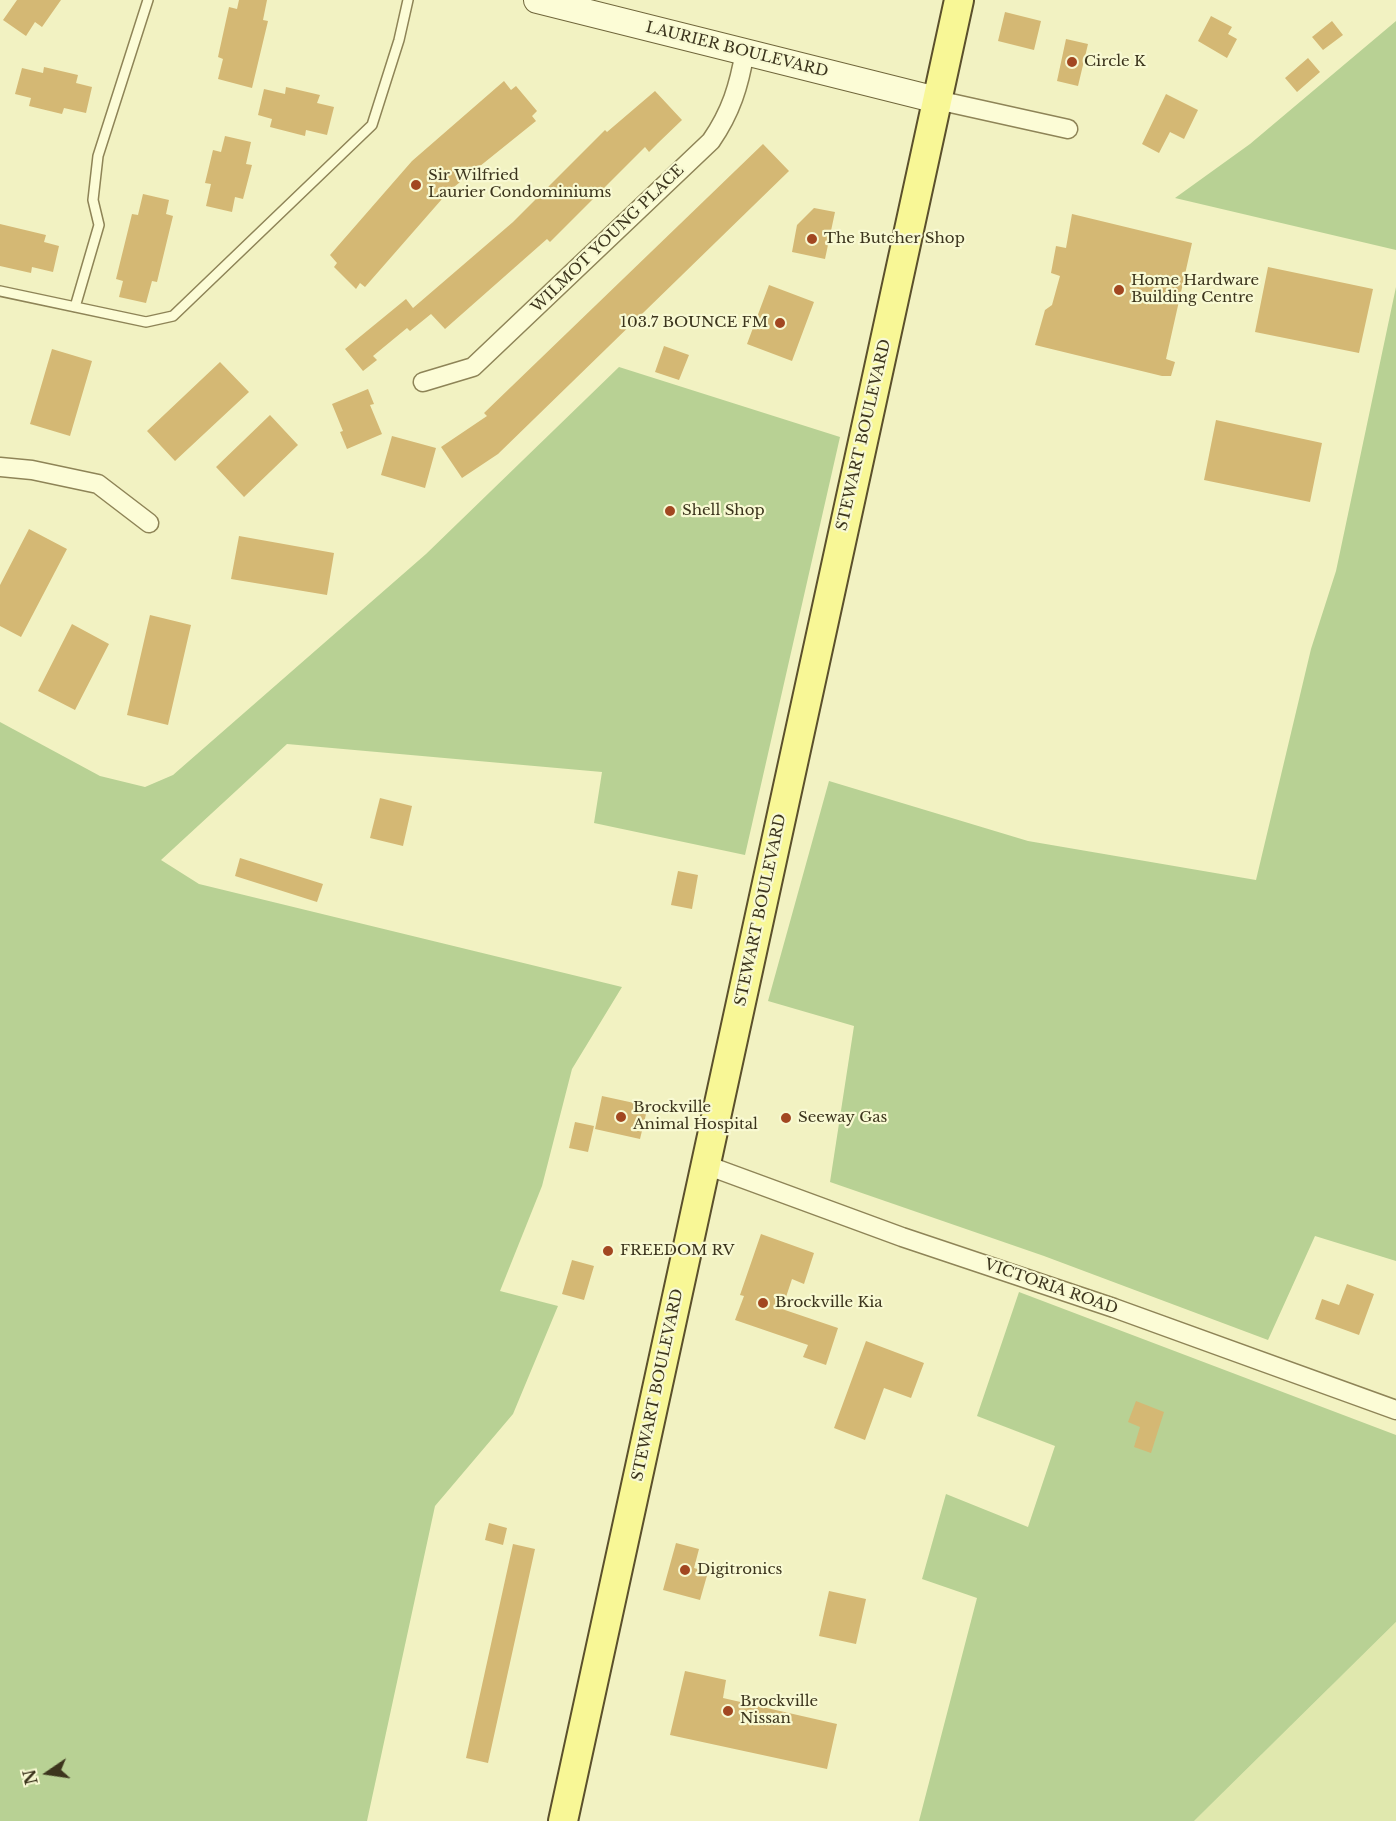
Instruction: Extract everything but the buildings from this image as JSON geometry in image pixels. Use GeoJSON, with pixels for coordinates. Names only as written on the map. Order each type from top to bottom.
{"type":"FeatureCollection","features":[{"type":"Feature","properties":{"kind":"main road","name":"STEWART BOULEVARD"},"geometry":{"type":"LineString","coordinates":[[563,1821],[959,0]]}},
{"type":"Feature","properties":{"kind":"street","name":"LAURIER BOULEVARD"},"geometry":{"type":"LineString","coordinates":[[537,0],[937,100]]}},
{"type":"Feature","properties":{"kind":"street","name":"WILMOT YOUNG PLACE"},"geometry":{"type":"LineString","coordinates":[[423,382],[473,367],[711,141],[728,116],[741,75],[745,51]]}},
{"type":"Feature","properties":{"kind":"street"},"geometry":{"type":"LineString","coordinates":[[937,100],[1068,129]]}},
{"type":"Feature","properties":{"kind":"street"},"geometry":{"type":"LineString","coordinates":[[0,467],[32,470],[98,484],[149,523]]}},
{"type":"Feature","properties":{"kind":"street","name":"VICTORIA ROAD"},"geometry":{"type":"LineString","coordinates":[[706,1165],[902,1237],[1114,1308],[1396,1410]]}},
{"type":"Feature","properties":{"kind":"lane"},"geometry":{"type":"LineString","coordinates":[[75,307],[99,225],[93,200],[98,156],[148,0]]}},
{"type":"Feature","properties":{"kind":"lane"},"geometry":{"type":"LineString","coordinates":[[0,291],[146,322],[173,316],[372,124],[399,40],[408,0]]}},
{"type":"Feature","properties":{"kind":"green space"},"geometry":{"type":"Polygon","coordinates":[[[1396,21],[1396,250],[1175,198],[1250,144],[1396,21]]]}},
{"type":"Feature","properties":{"kind":"green space"},"geometry":{"type":"Polygon","coordinates":[[[1396,287],[1396,1261],[1315,1236],[1268,1340],[1044,1256],[830,1182],[854,1026],[768,1001],[829,781],[1028,841],[1256,880],[1311,649],[1336,571],[1396,287]]]}},
{"type":"Feature","properties":{"kind":"green space"},"geometry":{"type":"Polygon","coordinates":[[[619,367],[840,437],[745,855],[594,823],[602,772],[287,744],[161,860],[199,884],[622,987],[572,1069],[542,1186],[500,1291],[558,1306],[513,1414],[435,1506],[367,1821],[0,1821],[0,722],[100,776],[145,787],[173,775],[426,554],[619,367]]]}},
{"type":"Feature","properties":{"kind":"green space"},"geometry":{"type":"Polygon","coordinates":[[[1019,1292],[1396,1435],[1396,1622],[1194,1821],[919,1821],[977,1598],[922,1579],[946,1494],[1028,1527],[1055,1446],[977,1416],[1019,1292]]]}},
{"type":"Feature","properties":{"kind":"green space"},"geometry":{"type":"Polygon","coordinates":[[[1396,1622],[1396,1821],[1194,1821],[1396,1622]]]}},
{"type":"Feature","properties":{"kind":"place","name":"Circle K"},"geometry":{"type":"Point","coordinates":[1072,62]}},
{"type":"Feature","properties":{"kind":"place","name":"Sir Wilfried Laurier Condominiums"},"geometry":{"type":"Point","coordinates":[416,185]}},
{"type":"Feature","properties":{"kind":"place","name":"The Butcher Shop"},"geometry":{"type":"Point","coordinates":[812,239]}},
{"type":"Feature","properties":{"kind":"place","name":"Home Hardware Building Centre"},"geometry":{"type":"Point","coordinates":[1119,290]}},
{"type":"Feature","properties":{"kind":"place","name":"103.7 BOUNCE FM"},"geometry":{"type":"Point","coordinates":[780,323]}},
{"type":"Feature","properties":{"kind":"place","name":"Shell Shop"},"geometry":{"type":"Point","coordinates":[670,511]}},
{"type":"Feature","properties":{"kind":"place","name":"Brockville Animal Hospital"},"geometry":{"type":"Point","coordinates":[621,1117]}},
{"type":"Feature","properties":{"kind":"place","name":"Seeway Gas"},"geometry":{"type":"Point","coordinates":[786,1118]}},
{"type":"Feature","properties":{"kind":"place","name":"FREEDOM RV"},"geometry":{"type":"Point","coordinates":[608,1251]}},
{"type":"Feature","properties":{"kind":"place","name":"Brockville Kia"},"geometry":{"type":"Point","coordinates":[763,1303]}},
{"type":"Feature","properties":{"kind":"place","name":"Digitronics"},"geometry":{"type":"Point","coordinates":[685,1570]}},
{"type":"Feature","properties":{"kind":"place","name":"Brockville Nissan"},"geometry":{"type":"Point","coordinates":[728,1711]}}]}
